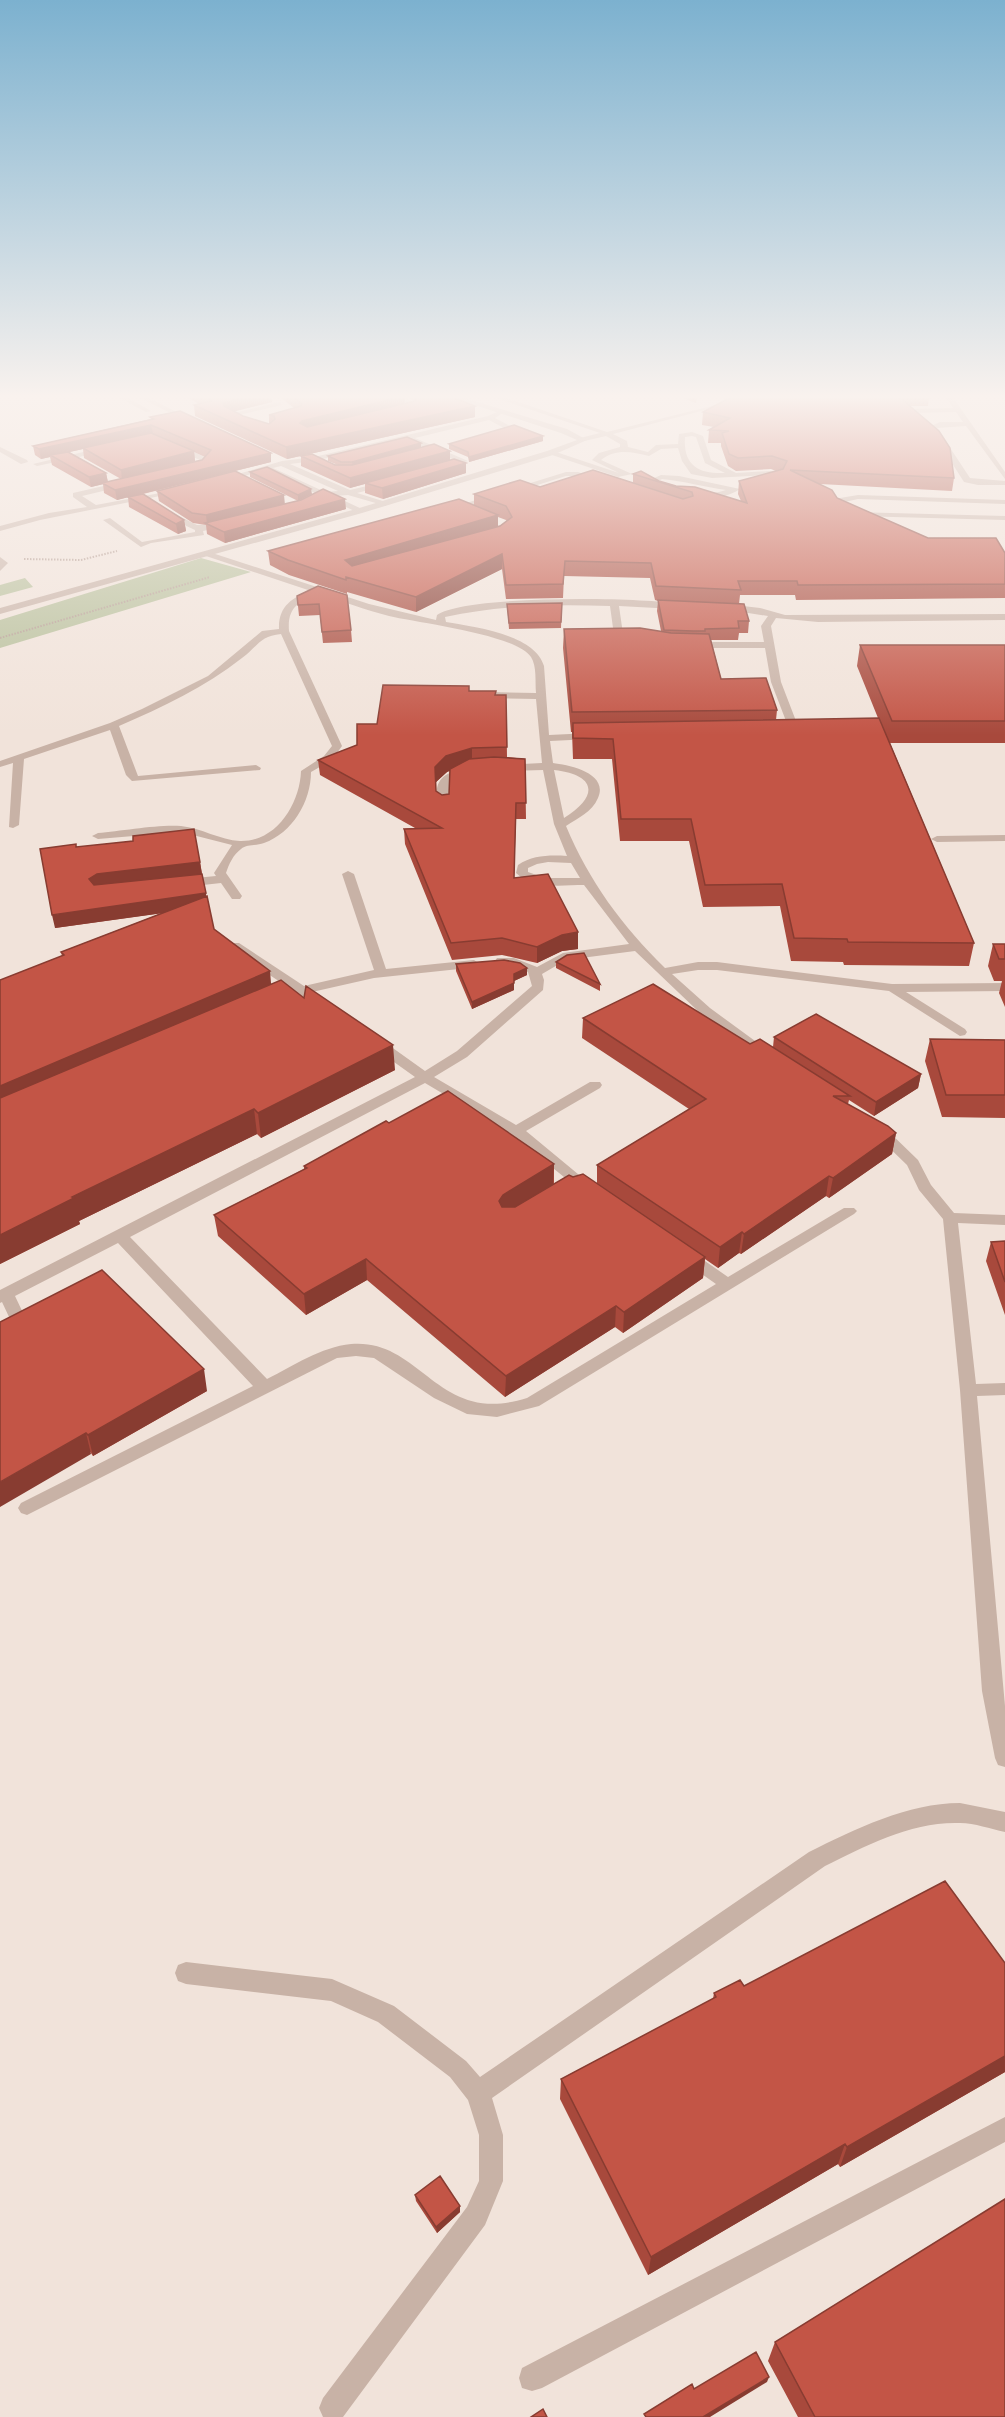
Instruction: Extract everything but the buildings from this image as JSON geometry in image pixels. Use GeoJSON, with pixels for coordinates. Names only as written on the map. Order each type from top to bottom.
{"type":"FeatureCollection","features":[{"type":"Feature","properties":{"kind":"street"},"geometry":{"type":"LineString","coordinates":[[41,518],[63,509]]}},
{"type":"Feature","properties":{"kind":"street"},"geometry":{"type":"LineString","coordinates":[[0,529],[85,509]]}},
{"type":"Feature","properties":{"kind":"street"},"geometry":{"type":"LineString","coordinates":[[354,509],[359,511]]}},
{"type":"Feature","properties":{"kind":"street"},"geometry":{"type":"LineString","coordinates":[[0,610],[367,509]]}},
{"type":"Feature","properties":{"kind":"street"},"geometry":{"type":"LineString","coordinates":[[438,513],[453,509]]}},
{"type":"Feature","properties":{"kind":"street"},"geometry":{"type":"LineString","coordinates":[[464,509],[472,512]]}},
{"type":"Feature","properties":{"kind":"street"},"geometry":{"type":"LineString","coordinates":[[843,509],[872,523]]}},
{"type":"Feature","properties":{"kind":"street"},"geometry":{"type":"LineString","coordinates":[[106,520],[141,545],[149,541],[201,533],[163,511]]}},
{"type":"Feature","properties":{"kind":"street"},"geometry":{"type":"LineString","coordinates":[[853,514],[1005,518]]}},
{"type":"Feature","properties":{"kind":"street"},"geometry":{"type":"LineString","coordinates":[[195,528],[207,530],[241,521]]}},
{"type":"Feature","properties":{"kind":"street"},"geometry":{"type":"LineString","coordinates":[[206,553],[257,563],[318,591],[391,613],[441,623],[511,642],[533,652],[539,666],[547,768],[561,825],[588,882],[610,914],[638,947],[664,972],[706,1011],[774,1060]]}},
{"type":"Feature","properties":{"kind":"street"},"geometry":{"type":"LineString","coordinates":[[98,836],[181,829],[240,844],[261,840],[283,825],[305,793],[306,771],[328,758],[337,746],[284,630],[283,615],[288,606],[302,596],[318,591]]}},
{"type":"Feature","properties":{"kind":"street"},"geometry":{"type":"LineString","coordinates":[[441,623],[441,615],[496,605],[690,606]]}},
{"type":"Feature","properties":{"kind":"street"},"geometry":{"type":"LineString","coordinates":[[614,605],[619,635],[633,642]]}},
{"type":"Feature","properties":{"kind":"street"},"geometry":{"type":"LineString","coordinates":[[712,607],[760,611],[773,616],[818,619],[1005,618]]}},
{"type":"Feature","properties":{"kind":"street"},"geometry":{"type":"LineString","coordinates":[[773,616],[766,626],[776,682],[796,734]]}},
{"type":"Feature","properties":{"kind":"street"},"geometry":{"type":"LineString","coordinates":[[0,764],[114,724],[211,678],[250,647],[256,639],[266,633],[284,630]]}},
{"type":"Feature","properties":{"kind":"street"},"geometry":{"type":"LineString","coordinates":[[678,645],[771,645]]}},
{"type":"Feature","properties":{"kind":"street"},"geometry":{"type":"LineString","coordinates":[[475,695],[541,696]]}},
{"type":"Feature","properties":{"kind":"street"},"geometry":{"type":"LineString","coordinates":[[114,724],[131,775],[136,779],[256,768]]}},
{"type":"Feature","properties":{"kind":"street"},"geometry":{"type":"LineString","coordinates":[[544,740],[555,737],[601,736]]}},
{"type":"Feature","properties":{"kind":"street"},"geometry":{"type":"LineString","coordinates":[[13,825],[19,758]]}},
{"type":"Feature","properties":{"kind":"street"},"geometry":{"type":"LineString","coordinates":[[444,806],[442,782],[460,771],[486,768],[547,768],[559,765],[585,775],[593,783],[595,792],[592,801],[585,809],[561,825]]}},
{"type":"Feature","properties":{"kind":"street"},"geometry":{"type":"LineString","coordinates":[[937,838],[1005,838]]}},
{"type":"Feature","properties":{"kind":"street"},"geometry":{"type":"LineString","coordinates":[[236,896],[220,873],[223,865],[240,844]]}},
{"type":"Feature","properties":{"kind":"street"},"geometry":{"type":"LineString","coordinates":[[576,860],[538,859],[522,867],[522,873],[528,878],[539,881],[588,882]]}},
{"type":"Feature","properties":{"kind":"street"},"geometry":{"type":"LineString","coordinates":[[348,874],[381,973]]}},
{"type":"Feature","properties":{"kind":"street"},"geometry":{"type":"LineString","coordinates":[[168,885],[224,879]]}},
{"type":"Feature","properties":{"kind":"street"},"geometry":{"type":"LineString","coordinates":[[235,946],[320,1003]]}},
{"type":"Feature","properties":{"kind":"street"},"geometry":{"type":"LineString","coordinates":[[536,972],[563,957],[638,947]]}},
{"type":"Feature","properties":{"kind":"street"},"geometry":{"type":"LineString","coordinates":[[16,1315],[3,1296],[426,1078],[462,1054],[532,993],[538,987],[539,979],[536,972],[518,963],[506,961],[339,979],[300,990],[268,1004]]}},
{"type":"Feature","properties":{"kind":"street"},"geometry":{"type":"LineString","coordinates":[[664,972],[698,966],[717,966],[892,988],[1005,987]]}},
{"type":"Feature","properties":{"kind":"street"},"geometry":{"type":"LineString","coordinates":[[892,988],[960,1032]]}},
{"type":"Feature","properties":{"kind":"street"},"geometry":{"type":"LineString","coordinates":[[368,1037],[426,1078],[516,1131],[571,1184],[595,1194]]}},
{"type":"Feature","properties":{"kind":"street"},"geometry":{"type":"LineString","coordinates":[[516,1131],[596,1085]]}},
{"type":"Feature","properties":{"kind":"street"},"geometry":{"type":"LineString","coordinates":[[872,1124],[913,1163],[924,1186],[950,1218],[1005,1758]]}},
{"type":"Feature","properties":{"kind":"street"},"geometry":{"type":"LineString","coordinates":[[27,1508],[333,1353],[364,1350],[392,1360],[455,1404],[486,1411],[518,1408],[533,1402],[849,1211]]}},
{"type":"Feature","properties":{"kind":"street"},"geometry":{"type":"LineString","coordinates":[[950,1218],[1005,1220]]}},
{"type":"Feature","properties":{"kind":"street"},"geometry":{"type":"LineString","coordinates":[[121,1236],[264,1387]]}},
{"type":"Feature","properties":{"kind":"street"},"geometry":{"type":"LineString","coordinates":[[672,1246],[729,1285]]}},
{"type":"Feature","properties":{"kind":"street"},"geometry":{"type":"LineString","coordinates":[[968,1390],[1005,1389]]}},
{"type":"Feature","properties":{"kind":"street"},"geometry":{"type":"LineString","coordinates":[[478,2093],[817,1859],[861,1837],[907,1822],[956,1813],[1005,1822]]}},
{"type":"Feature","properties":{"kind":"street"},"geometry":{"type":"LineString","coordinates":[[186,1973],[332,1990],[386,2014],[458,2068],[478,2093],[491,2135],[491,2181],[476,2216],[333,2408]]}},
{"type":"Feature","properties":{"kind":"street"},"geometry":{"type":"LineString","coordinates":[[532,2378],[1005,2129]]}},
{"type":"Feature","properties":{"kind":"path"},"geometry":{"type":"LineString","coordinates":[[0,563],[31,558],[81,561],[141,545]]}},
{"type":"Feature","properties":{"kind":"path"},"geometry":{"type":"LineString","coordinates":[[0,638],[257,563]]}},
{"type":"Feature","properties":{"kind":"green space"},"geometry":{"type":"Polygon","coordinates":[[[201,558],[251,572],[0,648],[0,620],[201,558]]]}},
{"type":"Feature","properties":{"kind":"green space"},"geometry":{"type":"Polygon","coordinates":[[[25,578],[33,587],[0,596],[0,585],[25,578]]]}}]}
